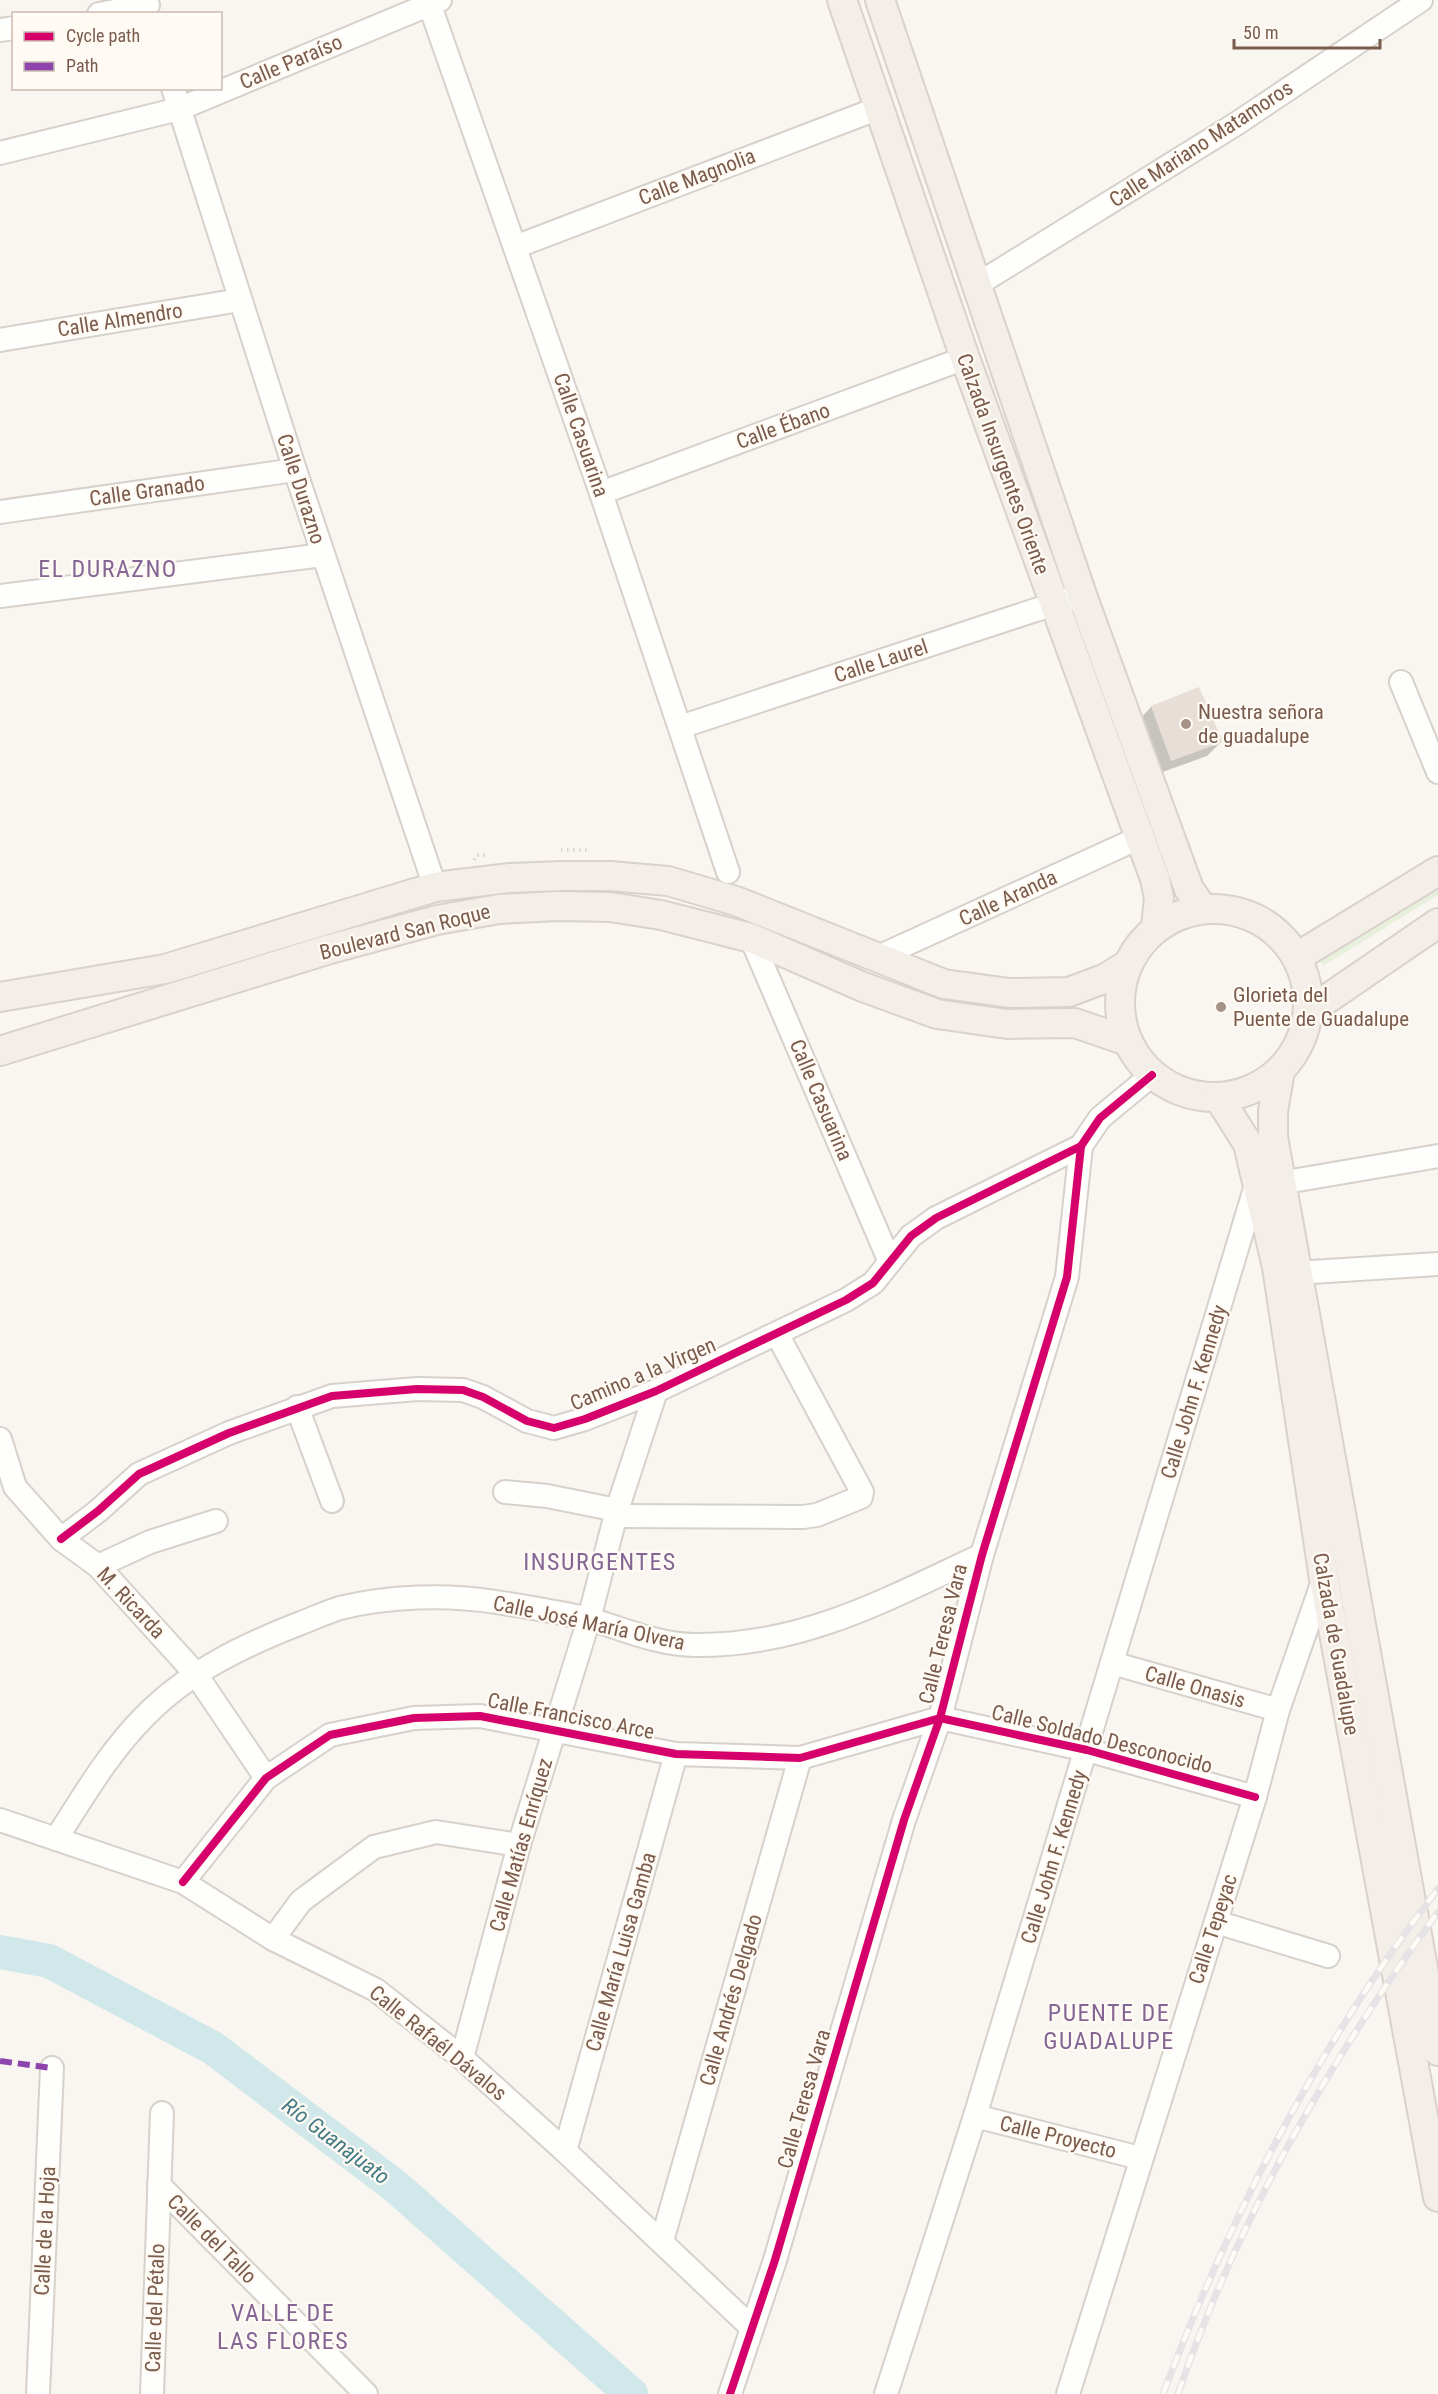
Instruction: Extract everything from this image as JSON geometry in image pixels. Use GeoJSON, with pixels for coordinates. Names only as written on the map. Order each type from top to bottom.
{"type":"FeatureCollection","features":[{"type":"Feature","properties":{"kind":"main road","name":"Calzada Insurgentes Oriente"},"geometry":{"type":"LineString","coordinates":[[842,0],[965,358],[1141,837],[1159,898],[1156,927]]}},
{"type":"Feature","properties":{"kind":"main road","name":"Calzada Insurgentes Oriente"},"geometry":{"type":"LineString","coordinates":[[880,0],[1082,595],[1189,889],[1203,909]]}},
{"type":"Feature","properties":{"kind":"main road"},"geometry":{"type":"LineString","coordinates":[[1296,957],[1438,871]]}},
{"type":"Feature","properties":{"kind":"main road","name":"Boulevard San Roque"},"geometry":{"type":"LineString","coordinates":[[0,997],[165,969],[435,887],[510,878],[561,876],[610,876],[668,881],[736,901],[944,984],[1009,993],[1069,992],[1106,978],[1127,965]]}},
{"type":"Feature","properties":{"kind":"main road","name":"Boulevard San Roque"},"geometry":{"type":"LineString","coordinates":[[0,1051],[330,949],[437,920],[499,909],[558,906],[610,907],[661,915],[751,938],[863,987],[937,1014],[1007,1024],[1075,1023],[1127,1041]]}},
{"type":"Feature","properties":{"kind":"main road"},"geometry":{"type":"LineString","coordinates":[[1203,909],[1230,909],[1257,918],[1279,935],[1296,957],[1306,984],[1308,1012],[1299,1044],[1280,1071],[1252,1090],[1219,1098],[1195,1096],[1172,1088],[1152,1074],[1138,1059],[1127,1041],[1120,1016],[1120,990],[1127,965],[1139,945],[1156,927],[1178,915],[1203,909]]}},
{"type":"Feature","properties":{"kind":"main road"},"geometry":{"type":"LineString","coordinates":[[1308,1012],[1438,923]]}},
{"type":"Feature","properties":{"kind":"main road","name":"Calzada de Guadalupe"},"geometry":{"type":"LineString","coordinates":[[1280,1071],[1272,1111],[1273,1137],[1269,1182],[1276,1267],[1324,1579],[1431,2122],[1438,2197]]}},
{"type":"Feature","properties":{"kind":"main road","name":"Calzada de Guadalupe"},"geometry":{"type":"LineString","coordinates":[[1219,1098],[1269,1182],[1296,1274],[1437,2043]]}},
{"type":"Feature","properties":{"kind":"street","name":"Calle Mariano Matamoros"},"geometry":{"type":"LineString","coordinates":[[978,284],[1236,124],[1420,0]]}},
{"type":"Feature","properties":{"kind":"street","name":"Calle Paraíso"},"geometry":{"type":"LineString","coordinates":[[222,81],[433,1]]}},
{"type":"Feature","properties":{"kind":"street","name":"Calle Casuarina"},"geometry":{"type":"LineString","coordinates":[[433,1],[729,872]]}},
{"type":"Feature","properties":{"kind":"street"},"geometry":{"type":"LineString","coordinates":[[111,12],[148,6]]}},
{"type":"Feature","properties":{"kind":"street","name":"Calle Paraíso"},"geometry":{"type":"LineString","coordinates":[[0,153],[200,90]]}},
{"type":"Feature","properties":{"kind":"street","name":"Calle Durazno"},"geometry":{"type":"LineString","coordinates":[[176,99],[295,470],[435,887]]}},
{"type":"Feature","properties":{"kind":"street","name":"Calle Magnolia"},"geometry":{"type":"LineString","coordinates":[[515,247],[879,108]]}},
{"type":"Feature","properties":{"kind":"street","name":"Calle Almendro"},"geometry":{"type":"LineString","coordinates":[[0,340],[240,300]]}},
{"type":"Feature","properties":{"kind":"street","name":"Calle Ébano"},"geometry":{"type":"LineString","coordinates":[[601,493],[965,358]]}},
{"type":"Feature","properties":{"kind":"street","name":"Calle Granado"},"geometry":{"type":"LineString","coordinates":[[0,512],[295,470]]}},
{"type":"Feature","properties":{"kind":"street"},"geometry":{"type":"LineString","coordinates":[[0,596],[323,555]]}},
{"type":"Feature","properties":{"kind":"street","name":"Calle Laurel"},"geometry":{"type":"LineString","coordinates":[[680,727],[1082,595]]}},
{"type":"Feature","properties":{"kind":"street"},"geometry":{"type":"LineString","coordinates":[[1401,682],[1438,772]]}},
{"type":"Feature","properties":{"kind":"street","name":"Calle Aranda"},"geometry":{"type":"LineString","coordinates":[[876,958],[1141,837]]}},
{"type":"Feature","properties":{"kind":"street","name":"Calle Casuarina"},"geometry":{"type":"LineString","coordinates":[[751,938],[890,1262]]}},
{"type":"Feature","properties":{"kind":"street","name":"Calle Teresa Vara"},"geometry":{"type":"LineString","coordinates":[[730,2394],[775,2260],[904,1820],[940,1718],[982,1555],[1067,1277],[1081,1146],[1100,1118],[1152,1074]]}},
{"type":"Feature","properties":{"kind":"street","name":"Camino a la Virgen"},"geometry":{"type":"LineString","coordinates":[[61,1539],[98,1511],[139,1474],[219,1437],[332,1396],[368,1392],[463,1389],[527,1421],[554,1428],[585,1419],[656,1391],[855,1294],[873,1282],[911,1236],[936,1218],[1081,1146]]}},
{"type":"Feature","properties":{"kind":"street"},"geometry":{"type":"LineString","coordinates":[[1269,1182],[1438,1156]]}},
{"type":"Feature","properties":{"kind":"street","name":"Calle John F. Kennedy"},"geometry":{"type":"LineString","coordinates":[[885,2394],[975,2116],[1112,1663],[1269,1182]]}},
{"type":"Feature","properties":{"kind":"street"},"geometry":{"type":"LineString","coordinates":[[1296,1274],[1438,1263]]}},
{"type":"Feature","properties":{"kind":"street"},"geometry":{"type":"LineString","coordinates":[[506,1492],[547,1496],[617,1513],[803,1517],[817,1515],[861,1497],[862,1492],[777,1334]]}},
{"type":"Feature","properties":{"kind":"street","name":"Calle Matías Enríquez"},"geometry":{"type":"LineString","coordinates":[[462,2058],[519,1845],[589,1619],[617,1513],[656,1391]]}},
{"type":"Feature","properties":{"kind":"street"},"geometry":{"type":"LineString","coordinates":[[297,1407],[332,1501]]}},
{"type":"Feature","properties":{"kind":"street"},"geometry":{"type":"LineString","coordinates":[[0,1439],[8,1491]]}},
{"type":"Feature","properties":{"kind":"street","name":"M. Ricarda"},"geometry":{"type":"LineString","coordinates":[[8,1491],[61,1539],[98,1566],[195,1673],[266,1778]]}},
{"type":"Feature","properties":{"kind":"street"},"geometry":{"type":"LineString","coordinates":[[98,1566],[150,1542],[216,1521]]}},
{"type":"Feature","properties":{"kind":"street","name":"Calle Tepeyac"},"geometry":{"type":"LineString","coordinates":[[1068,2394],[1140,2158],[1255,1797],[1278,1710],[1324,1579],[1343,1535]]}},
{"type":"Feature","properties":{"kind":"street","name":"Calle José María Olvera"},"geometry":{"type":"LineString","coordinates":[[56,1839],[88,1788],[145,1716],[195,1673],[266,1637],[339,1608],[437,1597],[493,1602],[589,1619],[661,1641],[693,1645],[738,1643],[783,1636],[831,1624],[982,1555]]}},
{"type":"Feature","properties":{"kind":"street","name":"Calle Onasis"},"geometry":{"type":"LineString","coordinates":[[1112,1663],[1278,1710]]}},
{"type":"Feature","properties":{"kind":"street","name":"Calle Francisco Arce"},"geometry":{"type":"LineString","coordinates":[[183,1882],[266,1778],[330,1735],[414,1718],[480,1716],[676,1754],[800,1758],[940,1718]]}},
{"type":"Feature","properties":{"kind":"street","name":"Calle Soldado Desconocido"},"geometry":{"type":"LineString","coordinates":[[940,1718],[1087,1750],[1255,1797]]}},
{"type":"Feature","properties":{"kind":"street","name":"Calle María Luisa Gamba"},"geometry":{"type":"LineString","coordinates":[[566,2151],[676,1754]]}},
{"type":"Feature","properties":{"kind":"street","name":"Calle Andrés Delgado"},"geometry":{"type":"LineString","coordinates":[[662,2241],[800,1758]]}},
{"type":"Feature","properties":{"kind":"street","name":"Calle Rafaél Dávalos"},"geometry":{"type":"LineString","coordinates":[[0,1820],[183,1882],[273,1939],[376,1990],[462,2058],[566,2151],[752,2328]]}},
{"type":"Feature","properties":{"kind":"street"},"geometry":{"type":"LineString","coordinates":[[273,1939],[301,1900],[374,1847],[436,1832],[519,1845]]}},
{"type":"Feature","properties":{"kind":"street"},"geometry":{"type":"LineString","coordinates":[[1216,1922],[1328,1956]]}},
{"type":"Feature","properties":{"kind":"street","name":"Calle de la Hoja"},"geometry":{"type":"LineString","coordinates":[[38,2394],[52,2068]]}},
{"type":"Feature","properties":{"kind":"street","name":"Calle del Pétalo"},"geometry":{"type":"LineString","coordinates":[[152,2394],[162,2113]]}},
{"type":"Feature","properties":{"kind":"street","name":"Calle Proyecto"},"geometry":{"type":"LineString","coordinates":[[975,2116],[1140,2158]]}},
{"type":"Feature","properties":{"kind":"street","name":"Calle del Tallo"},"geometry":{"type":"LineString","coordinates":[[159,2185],[366,2394]]}},
{"type":"Feature","properties":{"kind":"green space"},"geometry":{"type":"Polygon","coordinates":[[[1438,885],[1438,895],[1323,966],[1319,957],[1438,885]]]}},
{"type":"Feature","properties":{"kind":"building","name":"Nuestra señora de guadalupe"},"geometry":{"type":"Polygon","coordinates":[[[1199,687],[1223,742],[1171,761],[1151,706],[1199,687]]]}},
{"type":"Feature","properties":{"kind":"waterway","name":"Río Guanajuato"},"geometry":{"type":"LineString","coordinates":[[0,1952],[49,1961],[213,2048],[395,2186],[631,2394]]}},
{"type":"Feature","properties":{"kind":"railway"},"geometry":{"type":"LineString","coordinates":[[1163,2394],[1218,2260],[1282,2131],[1355,2007],[1395,1947],[1438,1889]]}},
{"type":"Feature","properties":{"kind":"railway"},"geometry":{"type":"LineString","coordinates":[[1178,2394],[1228,2266],[1290,2143],[1360,2025],[1438,1912]]}},
{"type":"Feature","properties":{"kind":"marked path"},"geometry":{"type":"LineString","coordinates":[[0,2061],[52,2068]]}},
{"type":"Feature","properties":{"kind":"cycle path"},"geometry":{"type":"LineString","coordinates":[[730,2394],[775,2260],[904,1820],[940,1718],[982,1555],[1067,1277],[1081,1146],[1100,1118],[1152,1075]]}},
{"type":"Feature","properties":{"kind":"cycle path"},"geometry":{"type":"LineString","coordinates":[[61,1539],[98,1511],[139,1474],[229,1433],[332,1396],[417,1389],[463,1390],[483,1397],[527,1421],[554,1428],[585,1419],[656,1391],[846,1300],[873,1283],[911,1236],[936,1218],[1081,1146]]}},
{"type":"Feature","properties":{"kind":"cycle path"},"geometry":{"type":"LineString","coordinates":[[183,1882],[266,1778],[330,1735],[414,1718],[480,1716],[676,1754],[800,1758],[940,1718],[1087,1750],[1255,1797]]}},
{"type":"Feature","properties":{"kind":"place","name":"Nuestra señora de guadalupe"},"geometry":{"type":"Point","coordinates":[1186,724]}},
{"type":"Feature","properties":{"kind":"place","name":"Glorieta del Puente de Guadalupe"},"geometry":{"type":"Point","coordinates":[1221,1007]}},
{"type":"Feature","properties":{"kind":"district","name":"EL DURAZNO"},"geometry":{"type":"Point","coordinates":[108,569]}},
{"type":"Feature","properties":{"kind":"district","name":"INSURGENTES"},"geometry":{"type":"Point","coordinates":[600,1562]}},
{"type":"Feature","properties":{"kind":"district","name":"PUENTE DE GUADALUPE"},"geometry":{"type":"Point","coordinates":[1109,2027]}},
{"type":"Feature","properties":{"kind":"district","name":"VALLE DE LAS FLORES"},"geometry":{"type":"Point","coordinates":[283,2327]}}]}
